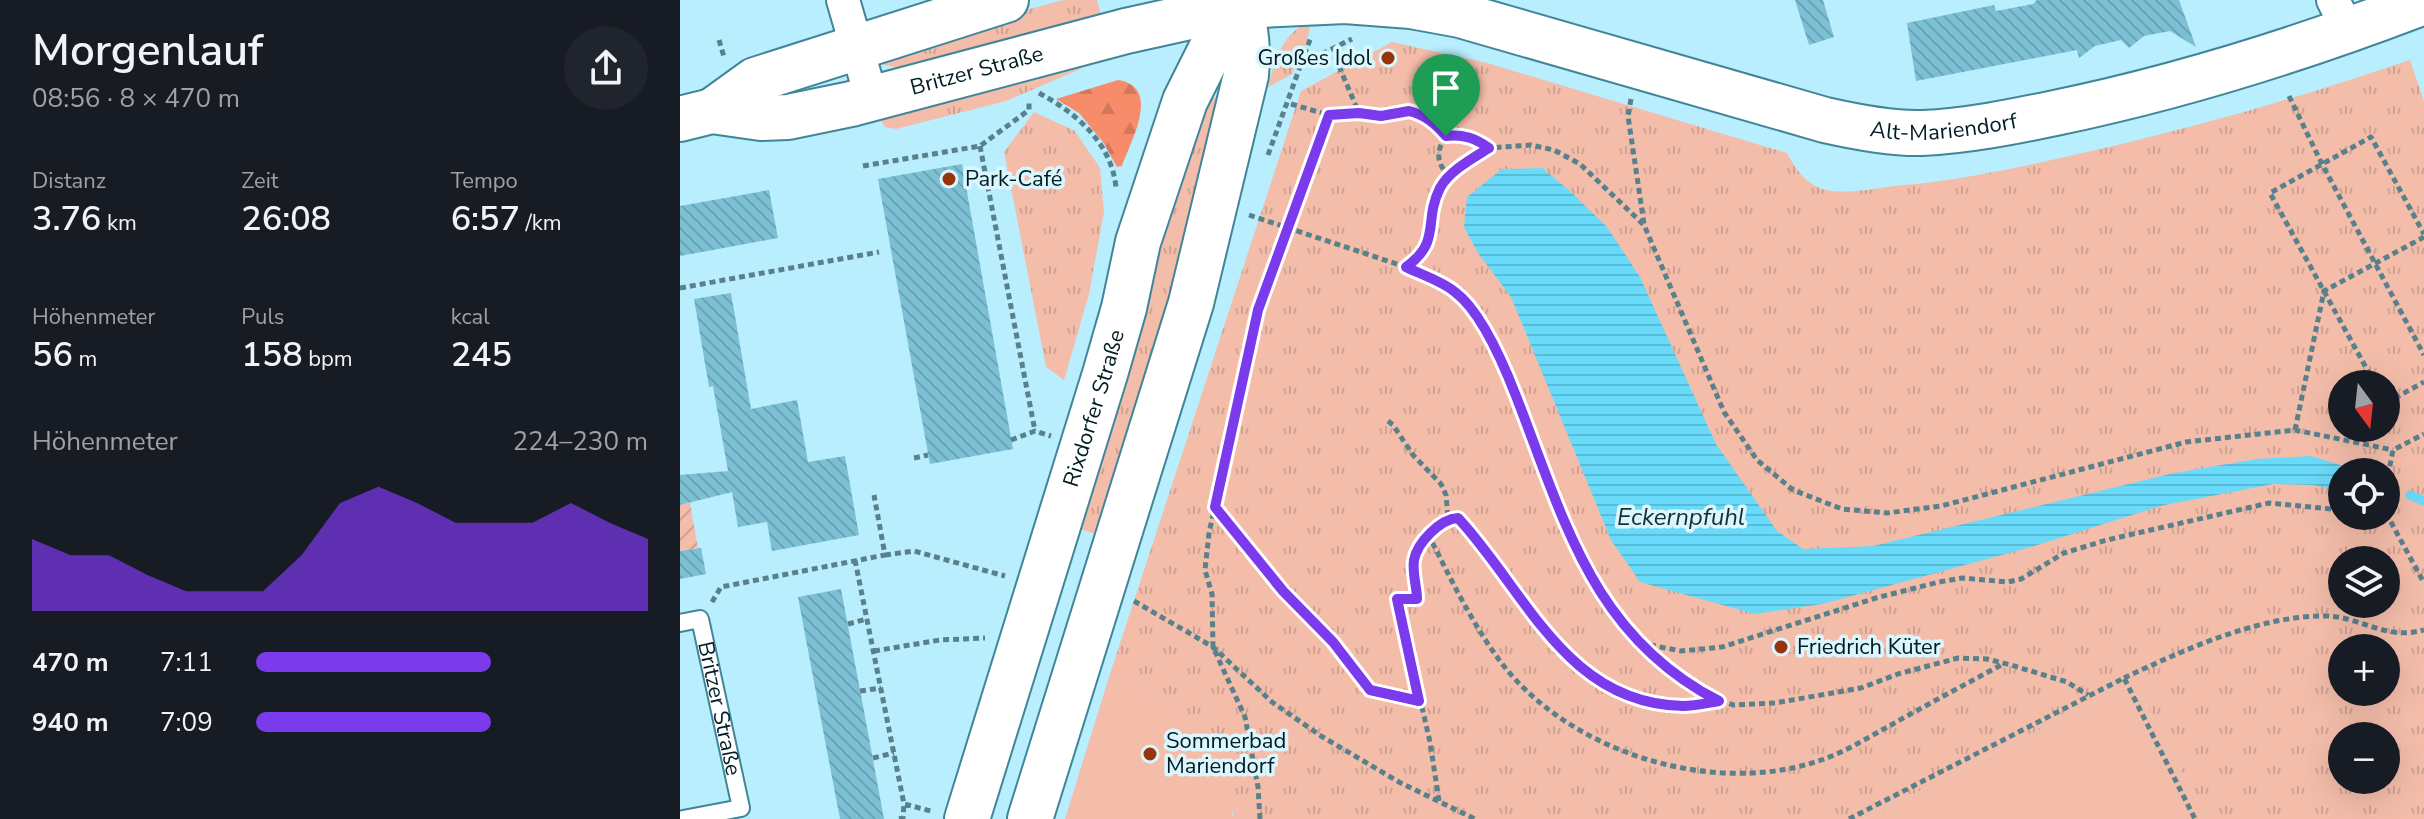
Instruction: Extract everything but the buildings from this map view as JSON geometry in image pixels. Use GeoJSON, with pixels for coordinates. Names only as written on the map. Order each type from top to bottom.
{"type":"FeatureCollection","features":[{"type":"Feature","properties":{"kind":"main road","name":"Britzer Straße"},"geometry":{"type":"LineString","coordinates":[[696,115],[755,80],[1006,0]]}},
{"type":"Feature","properties":{"kind":"main road","name":"Britzer Straße"},"geometry":{"type":"LineString","coordinates":[[696,115],[788,117],[872,100],[1237,2],[1345,1],[1461,7]]}},
{"type":"Feature","properties":{"kind":"main road","name":"Rixdorfer Straße"},"geometry":{"type":"LineString","coordinates":[[949,815],[1048,562],[1124,308],[1138,242],[1185,101],[1237,2]]}},
{"type":"Feature","properties":{"kind":"main road"},"geometry":{"type":"LineString","coordinates":[[1030,819],[1118,592],[1246,75],[1246,29],[1237,2]]}},
{"type":"Feature","properties":{"kind":"main road","name":"Alt-Mariendorf"},"geometry":{"type":"LineString","coordinates":[[1461,7],[1638,67],[1825,120],[1921,133],[2021,120],[2138,94],[2280,54],[2341,15],[2424,2]]}},
{"type":"Feature","properties":{"kind":"main road"},"geometry":{"type":"LineString","coordinates":[[1048,562],[1118,592]]}},
{"type":"Feature","properties":{"kind":"street"},"geometry":{"type":"LineString","coordinates":[[843,0],[872,100]]}},
{"type":"Feature","properties":{"kind":"lane","name":"Britzer Straße"},"geometry":{"type":"LineString","coordinates":[[680,623],[700,619],[741,808],[683,819]]}},
{"type":"Feature","properties":{"kind":"path"},"geometry":{"type":"LineString","coordinates":[[1301,64],[1310,45],[1313,24]]}},
{"type":"Feature","properties":{"kind":"path"},"geometry":{"type":"LineString","coordinates":[[1335,57],[1359,113]]}},
{"type":"Feature","properties":{"kind":"path"},"geometry":{"type":"LineString","coordinates":[[1638,67],[1628,116],[1644,225],[1724,412],[1757,460],[1793,490],[1842,509],[1887,513],[1941,506],[2186,442],[2295,430],[2393,450],[2424,434]]}},
{"type":"Feature","properties":{"kind":"path"},"geometry":{"type":"LineString","coordinates":[[1039,93],[1068,109],[1087,125],[1114,172],[1116,188]]}},
{"type":"Feature","properties":{"kind":"path"},"geometry":{"type":"LineString","coordinates":[[2289,96],[2424,355]]}},
{"type":"Feature","properties":{"kind":"path"},"geometry":{"type":"LineString","coordinates":[[863,166],[980,146],[1029,110],[1029,103]]}},
{"type":"Feature","properties":{"kind":"path"},"geometry":{"type":"LineString","coordinates":[[1291,104],[1329,115],[1359,113],[1381,116],[1409,111],[1421,114],[1446,136],[1465,136],[1489,148]]}},
{"type":"Feature","properties":{"kind":"path"},"geometry":{"type":"LineString","coordinates":[[1260,819],[1258,787],[1245,717],[1213,647],[1212,594],[1205,570],[1215,507],[1258,310],[1329,115]]}},
{"type":"Feature","properties":{"kind":"path"},"geometry":{"type":"LineString","coordinates":[[1446,136],[1440,144],[1438,157],[1441,168],[1449,178]]}},
{"type":"Feature","properties":{"kind":"path"},"geometry":{"type":"LineString","coordinates":[[2295,430],[2324,291],[2424,236],[2371,137],[2270,193],[2324,291],[2367,370]]}},
{"type":"Feature","properties":{"kind":"path"},"geometry":{"type":"LineString","coordinates":[[1406,267],[1420,257],[1428,245],[1441,187],[1489,148],[1531,145],[1554,150],[1580,164],[1608,187],[1644,225]]}},
{"type":"Feature","properties":{"kind":"path"},"geometry":{"type":"LineString","coordinates":[[980,146],[1035,431]]}},
{"type":"Feature","properties":{"kind":"path"},"geometry":{"type":"LineString","coordinates":[[1249,215],[1406,267],[1456,292],[1483,326],[1501,358],[1565,522],[1609,608],[1637,642],[1692,687],[1733,705],[1775,703],[1861,688],[1919,667],[1958,658],[2004,663],[2067,682],[2088,695]]}},
{"type":"Feature","properties":{"kind":"path"},"geometry":{"type":"LineString","coordinates":[[680,288],[879,252]]}},
{"type":"Feature","properties":{"kind":"path"},"geometry":{"type":"LineString","coordinates":[[2400,395],[2424,382]]}},
{"type":"Feature","properties":{"kind":"path"},"geometry":{"type":"LineString","coordinates":[[1388,421],[1413,455],[1441,484],[1446,495],[1448,518]]}},
{"type":"Feature","properties":{"kind":"path"},"geometry":{"type":"LineString","coordinates":[[1011,440],[1035,431],[1052,437]]}},
{"type":"Feature","properties":{"kind":"path"},"geometry":{"type":"LineString","coordinates":[[2392,458],[2393,450]]}},
{"type":"Feature","properties":{"kind":"path"},"geometry":{"type":"LineString","coordinates":[[914,458],[928,455]]}},
{"type":"Feature","properties":{"kind":"path"},"geometry":{"type":"LineString","coordinates":[[874,495],[885,555]]}},
{"type":"Feature","properties":{"kind":"path"},"geometry":{"type":"LineString","coordinates":[[1637,642],[1681,651],[1722,647],[1876,598],[1939,582],[1962,578],[2008,582],[2021,579],[2064,553],[2107,540],[2269,503],[2328,509]]}},
{"type":"Feature","properties":{"kind":"path"},"geometry":{"type":"LineString","coordinates":[[1215,507],[1283,591],[1333,642],[1370,690],[1419,701]]}},
{"type":"Feature","properties":{"kind":"path"},"geometry":{"type":"LineString","coordinates":[[1439,801],[1430,742],[1397,599],[1417,599],[1414,559],[1428,534],[1448,518],[1458,518],[1468,529],[1526,606],[1586,674],[1617,691],[1658,703],[1685,706],[1719,701]]}},
{"type":"Feature","properties":{"kind":"path"},"geometry":{"type":"LineString","coordinates":[[2395,530],[2424,583]]}},
{"type":"Feature","properties":{"kind":"path"},"geometry":{"type":"LineString","coordinates":[[1428,534],[1478,626],[1500,661],[1526,690],[1565,720],[1612,747],[1658,763],[1696,771],[1741,775],[1780,772],[1818,761],[1860,742],[2004,663]]}},
{"type":"Feature","properties":{"kind":"path"},"geometry":{"type":"LineString","coordinates":[[700,619],[721,587],[885,555],[914,551],[1006,576]]}},
{"type":"Feature","properties":{"kind":"path"},"geometry":{"type":"LineString","coordinates":[[855,560],[904,804],[903,818],[899,819]]}},
{"type":"Feature","properties":{"kind":"path"},"geometry":{"type":"LineString","coordinates":[[1118,592],[1213,647],[1272,702],[1321,736],[1399,782],[1475,819]]}},
{"type":"Feature","properties":{"kind":"path"},"geometry":{"type":"LineString","coordinates":[[1849,819],[2088,695],[2189,648],[2284,621],[2324,616],[2352,620],[2380,631],[2411,633],[2424,630]]}},
{"type":"Feature","properties":{"kind":"path"},"geometry":{"type":"LineString","coordinates":[[848,624],[867,619]]}},
{"type":"Feature","properties":{"kind":"path"},"geometry":{"type":"LineString","coordinates":[[874,651],[940,640],[986,638]]}},
{"type":"Feature","properties":{"kind":"path"},"geometry":{"type":"LineString","coordinates":[[2124,678],[2195,819]]}},
{"type":"Feature","properties":{"kind":"path"},"geometry":{"type":"LineString","coordinates":[[860,691],[881,688]]}},
{"type":"Feature","properties":{"kind":"path"},"geometry":{"type":"LineString","coordinates":[[873,758],[894,753]]}},
{"type":"Feature","properties":{"kind":"path"},"geometry":{"type":"LineString","coordinates":[[904,804],[949,815]]}},
{"type":"Feature","properties":{"kind":"green space"},"geometry":{"type":"Polygon","coordinates":[[[1063,0],[1097,0],[1102,18],[902,69],[877,63],[1022,11],[1063,0]]]}},
{"type":"Feature","properties":{"kind":"green space"},"geometry":{"type":"Polygon","coordinates":[[[1311,22],[1307,41],[1292,74],[1268,87],[1281,48],[1293,32],[1311,22]]]}},
{"type":"Feature","properties":{"kind":"green space"},"geometry":{"type":"Polygon","coordinates":[[[1392,42],[1487,63],[1787,153],[1807,181],[1826,190],[1845,192],[1926,183],[2035,164],[2246,112],[2410,60],[2424,101],[2424,819],[2207,819],[2134,682],[1864,819],[1233,819],[1233,812],[1109,677],[1301,91],[1392,42]]]}},
{"type":"Feature","properties":{"kind":"green space"},"geometry":{"type":"Polygon","coordinates":[[[1085,67],[1006,101],[896,129],[885,127],[880,119],[1085,67]]]}},
{"type":"Feature","properties":{"kind":"green space"},"geometry":{"type":"Polygon","coordinates":[[[1118,80],[1131,85],[1138,93],[1141,104],[1136,130],[1122,166],[1117,167],[1103,142],[1079,113],[1056,99],[1118,80]]]}},
{"type":"Feature","properties":{"kind":"green space"},"geometry":{"type":"Polygon","coordinates":[[[1206,96],[1221,100],[1106,538],[1075,527],[1149,271],[1206,96]]]}},
{"type":"Feature","properties":{"kind":"green space"},"geometry":{"type":"Polygon","coordinates":[[[1034,112],[1075,131],[1100,168],[1104,212],[1089,294],[1064,380],[1046,367],[1004,152],[1034,112]]]}},
{"type":"Feature","properties":{"kind":"green space"},"geometry":{"type":"Polygon","coordinates":[[[690,503],[698,548],[680,551],[680,505],[690,503]]]}},
{"type":"Feature","properties":{"kind":"green space","name":"Sommerbad Mariendorf"},"geometry":{"type":"Polygon","coordinates":[[[1109,677],[1168,703],[1197,725],[1217,759],[1233,819],[1065,819],[1109,677]]]}},
{"type":"Feature","properties":{"kind":"green space"},"geometry":{"type":"Polygon","coordinates":[[[2134,682],[2207,819],[1864,819],[2134,682]]]}},
{"type":"Feature","properties":{"kind":"water","name":"Eckernpfuhl"},"geometry":{"type":"Polygon","coordinates":[[[1542,168],[1607,227],[1640,277],[1716,444],[1777,531],[1803,549],[1873,546],[2174,473],[2257,459],[2311,456],[2328,461],[2328,488],[2273,484],[2160,506],[2031,547],[1822,604],[1755,614],[1640,582],[1611,540],[1511,297],[1478,253],[1464,227],[1467,197],[1502,169],[1542,168]]]}},
{"type":"Feature","properties":{"kind":"waterway"},"geometry":{"type":"LineString","coordinates":[[2410,495],[2424,501]]}},
{"type":"Feature","properties":{"kind":"place","name":"Großes Idol"},"geometry":{"type":"Point","coordinates":[1388,58]}},
{"type":"Feature","properties":{"kind":"place","name":"Park-Café"},"geometry":{"type":"Point","coordinates":[949,179]}},
{"type":"Feature","properties":{"kind":"place","name":"Friedrich Küter"},"geometry":{"type":"Point","coordinates":[1781,647]}},
{"type":"Feature","properties":{"kind":"place","name":"Sommerbad Mariendorf"},"geometry":{"type":"Point","coordinates":[1150,754]}},
{"type":"Feature","properties":{"kind":"route"},"geometry":{"type":"LineString","coordinates":[[1409,111],[1421,114],[1446,136],[1465,136],[1489,148],[1467,162],[1441,187],[1428,245],[1420,257],[1406,267],[1456,292],[1483,326],[1501,358],[1565,522],[1609,608],[1637,642],[1669,670],[1719,701],[1685,706],[1658,703],[1617,691],[1586,674],[1562,649],[1458,518],[1448,518],[1428,534],[1414,559],[1417,599],[1397,599],[1419,701],[1370,690],[1333,642],[1283,591],[1215,507],[1258,310],[1329,115],[1359,113],[1381,116],[1409,111]]}}]}
